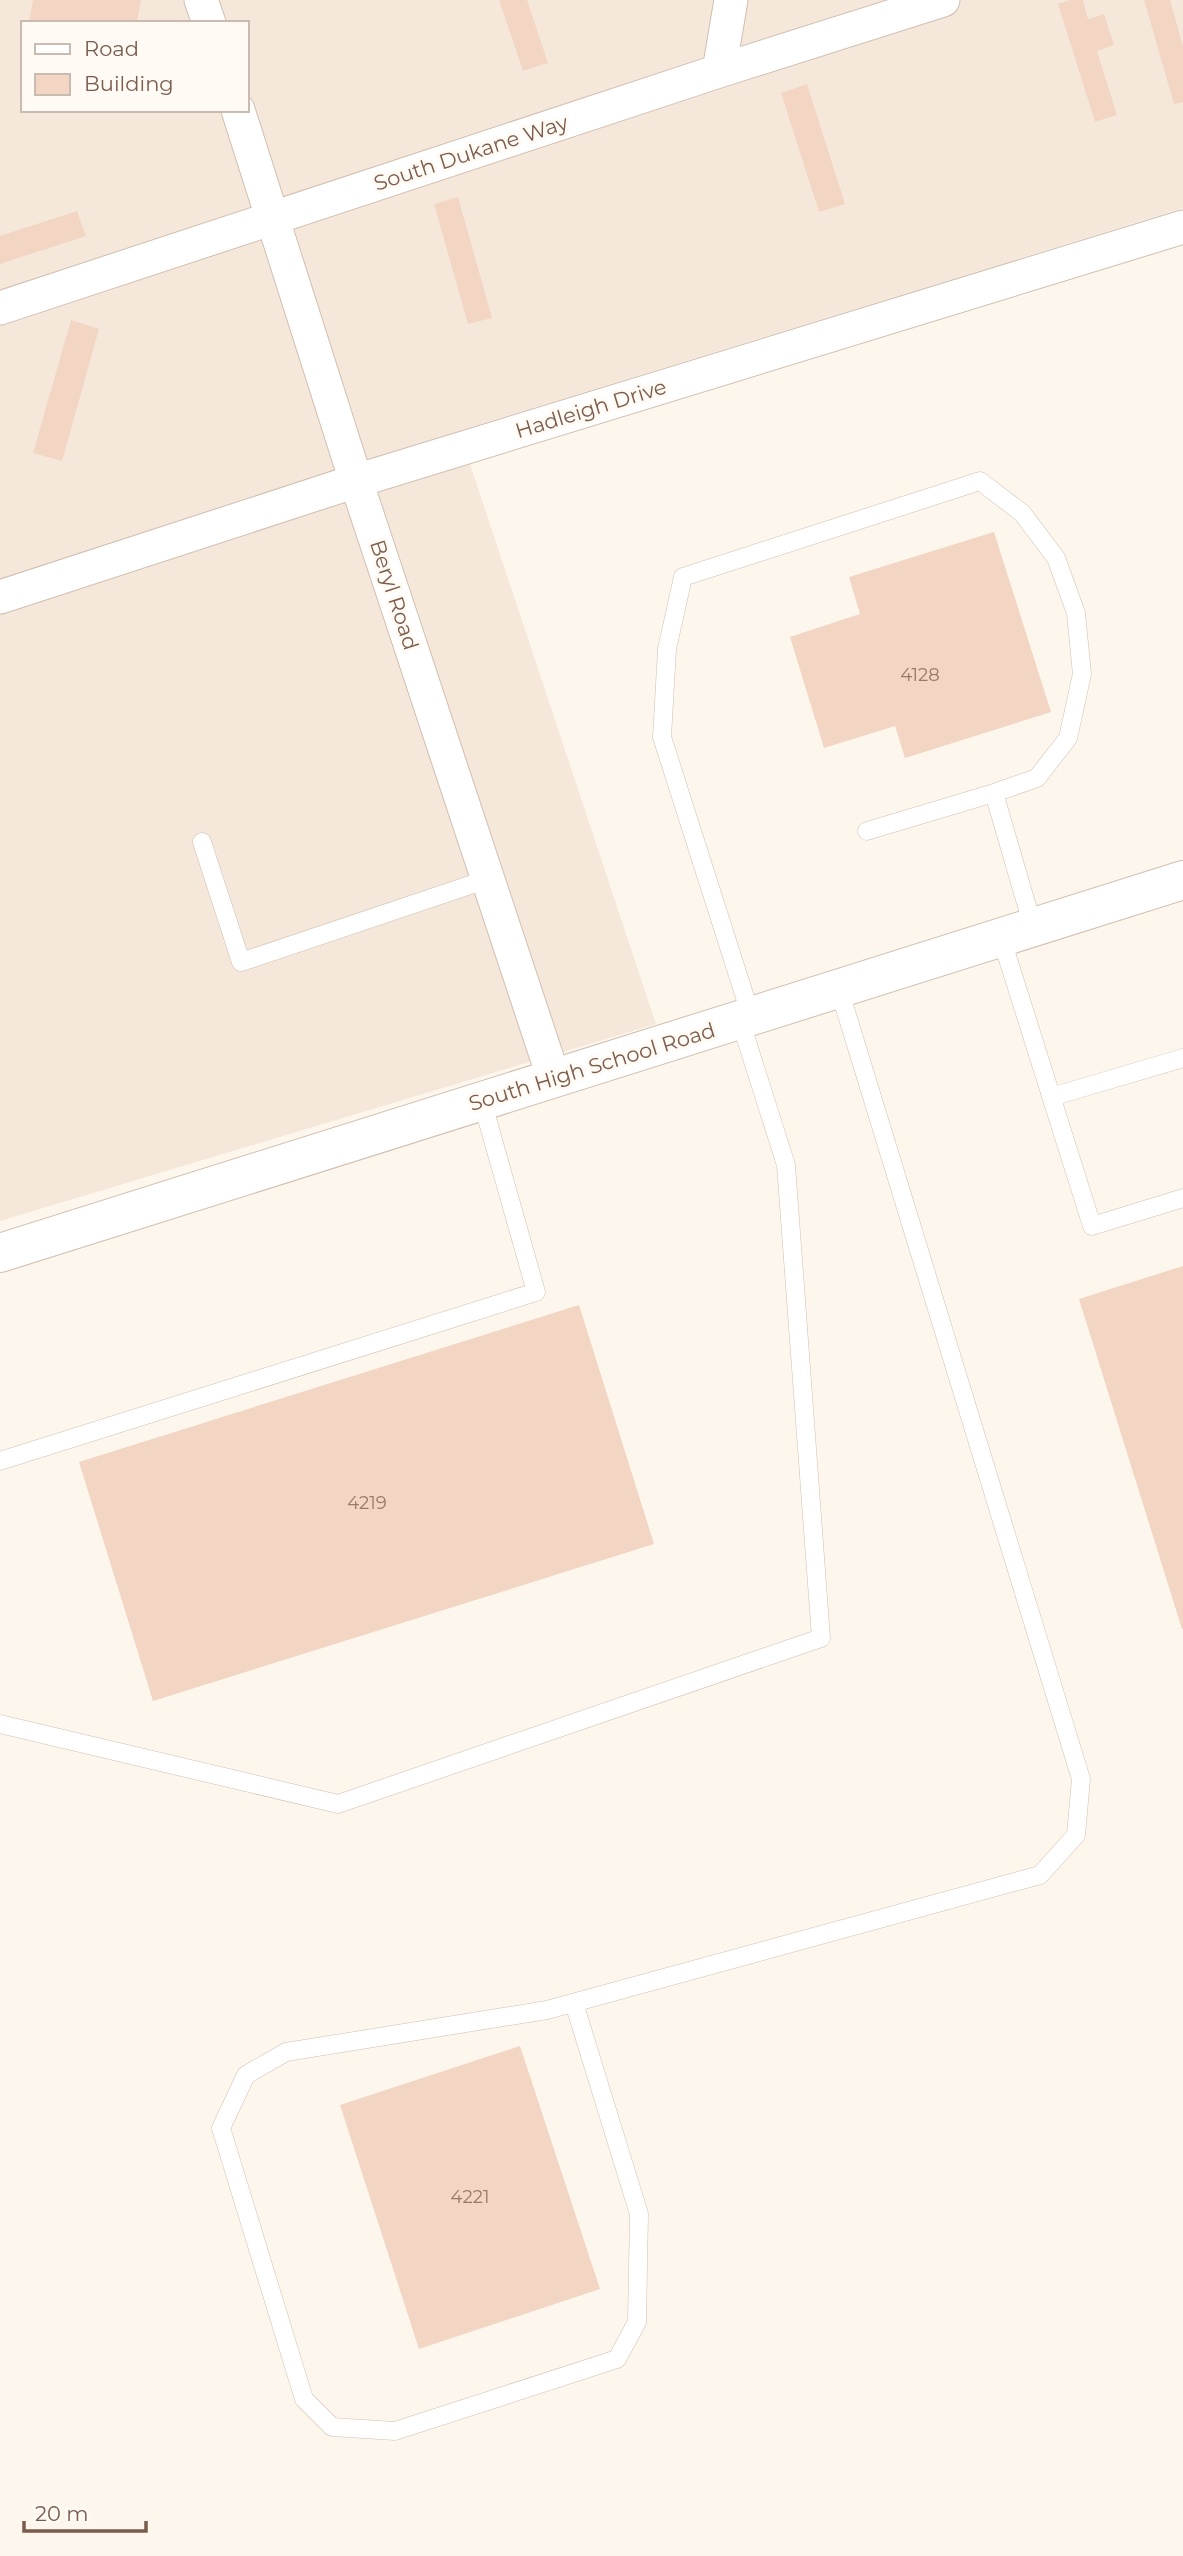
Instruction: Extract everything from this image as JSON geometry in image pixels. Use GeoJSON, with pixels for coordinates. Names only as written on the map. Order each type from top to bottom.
{"type":"FeatureCollection","features":[{"type":"Feature","properties":{"kind":"street"},"geometry":{"type":"LineString","coordinates":[[201,0],[208,21]]}},
{"type":"Feature","properties":{"kind":"street"},"geometry":{"type":"LineString","coordinates":[[719,71],[731,0]]}},
{"type":"Feature","properties":{"kind":"street","name":"South Dukane Way"},"geometry":{"type":"LineString","coordinates":[[0,308],[943,0]]}},
{"type":"Feature","properties":{"kind":"street","name":"Beryl Road"},"geometry":{"type":"LineString","coordinates":[[239,112],[356,481],[554,1079]]}},
{"type":"Feature","properties":{"kind":"street","name":"Hadleigh Drive"},"geometry":{"type":"LineString","coordinates":[[0,597],[356,481],[1183,227]]}},
{"type":"Feature","properties":{"kind":"street","name":"South High School Road"},"geometry":{"type":"LineString","coordinates":[[0,1253],[1183,880]]}},
{"type":"Feature","properties":{"kind":"lane"},"geometry":{"type":"LineString","coordinates":[[0,1724],[338,1804],[821,1638],[786,1164],[746,1018],[662,737],[667,649],[683,577],[980,481],[1022,513],[1056,558],[1076,613],[1082,674],[1068,738],[1037,778],[867,831]]}},
{"type":"Feature","properties":{"kind":"lane"},"geometry":{"type":"LineString","coordinates":[[994,793],[1017,932],[1051,1097],[1092,1226],[1183,1198]]}},
{"type":"Feature","properties":{"kind":"lane"},"geometry":{"type":"LineString","coordinates":[[202,842],[241,962],[488,879]]}},
{"type":"Feature","properties":{"kind":"lane"},"geometry":{"type":"LineString","coordinates":[[574,2003],[639,2214],[637,2322],[617,2359],[395,2431],[332,2427],[304,2399],[221,2128],[246,2075],[286,2052],[547,2010],[1040,1875],[1076,1835],[1081,1779],[839,989]]}},
{"type":"Feature","properties":{"kind":"lane"},"geometry":{"type":"LineString","coordinates":[[1051,1097],[1183,1058]]}},
{"type":"Feature","properties":{"kind":"lane"},"geometry":{"type":"LineString","coordinates":[[0,1461],[536,1292],[482,1101]]}},
{"type":"Feature","properties":{"kind":"shaded area"},"geometry":{"type":"Polygon","coordinates":[[[0,0],[1183,0],[1183,208],[459,431],[656,1024],[0,1221],[0,0]]]}},
{"type":"Feature","properties":{"kind":"building"},"geometry":{"type":"Polygon","coordinates":[[[33,0],[141,0],[137,21],[29,21],[33,0]]]}},
{"type":"Feature","properties":{"kind":"building"},"geometry":{"type":"Polygon","coordinates":[[[499,0],[527,0],[548,63],[523,71],[499,0]]]}},
{"type":"Feature","properties":{"kind":"building"},"geometry":{"type":"Polygon","coordinates":[[[1083,0],[1088,19],[1104,14],[1114,45],[1097,51],[1117,115],[1095,122],[1058,4],[1083,0]]]}},
{"type":"Feature","properties":{"kind":"building"},"geometry":{"type":"Polygon","coordinates":[[[1144,0],[1170,0],[1183,46],[1183,102],[1174,104],[1144,0]]]}},
{"type":"Feature","properties":{"kind":"building"},"geometry":{"type":"Polygon","coordinates":[[[807,84],[845,204],[819,212],[781,93],[807,84]]]}},
{"type":"Feature","properties":{"kind":"building"},"geometry":{"type":"Polygon","coordinates":[[[458,197],[492,318],[468,324],[434,204],[458,197]]]}},
{"type":"Feature","properties":{"kind":"building"},"geometry":{"type":"Polygon","coordinates":[[[77,211],[86,236],[0,264],[0,236],[77,211]]]}},
{"type":"Feature","properties":{"kind":"building"},"geometry":{"type":"Polygon","coordinates":[[[71,320],[99,329],[62,461],[33,453],[71,320]]]}},
{"type":"Feature","properties":{"kind":"building"},"geometry":{"type":"Polygon","coordinates":[[[994,532],[1051,712],[905,758],[895,726],[824,748],[790,637],[860,614],[849,577],[994,532]]]}},
{"type":"Feature","properties":{"kind":"building"},"geometry":{"type":"Polygon","coordinates":[[[1183,1266],[1183,1629],[1182,1629],[1079,1299],[1183,1266]]]}},
{"type":"Feature","properties":{"kind":"building"},"geometry":{"type":"Polygon","coordinates":[[[579,1305],[654,1544],[153,1701],[79,1462],[579,1305]]]}},
{"type":"Feature","properties":{"kind":"building"},"geometry":{"type":"Polygon","coordinates":[[[520,2046],[600,2289],[419,2349],[340,2105],[520,2046]]]}}]}
